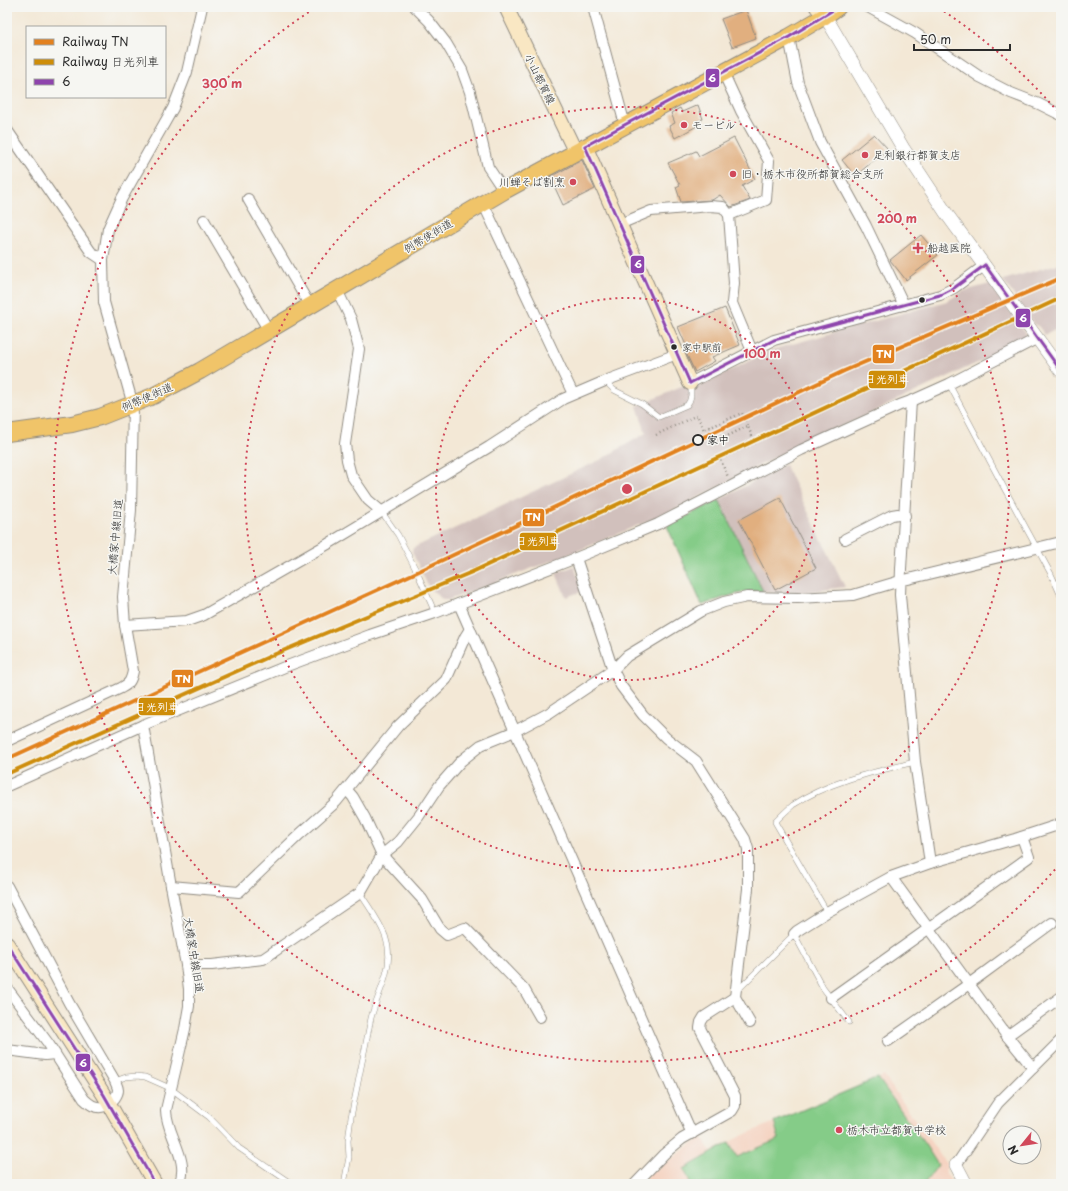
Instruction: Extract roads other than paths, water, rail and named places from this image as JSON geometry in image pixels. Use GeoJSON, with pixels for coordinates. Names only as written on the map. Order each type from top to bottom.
{"type":"FeatureCollection","features":[{"type":"Feature","properties":{"kind":"main road","name":"小山都賀線"},"geometry":{"type":"LineString","coordinates":[[506,7],[620,224],[690,384]]}},
{"type":"Feature","properties":{"kind":"main road","name":"例幣使街道"},"geometry":{"type":"LineString","coordinates":[[7,433],[72,424],[100,417],[133,405],[187,378],[504,191],[789,37],[821,12],[838,7]]}},
{"type":"Feature","properties":{"kind":"main road"},"geometry":{"type":"LineString","coordinates":[[7,944],[109,1104],[155,1184]]}},
{"type":"Feature","properties":{"kind":"street","name":"大橋家中線旧道"},"geometry":{"type":"LineString","coordinates":[[7,741],[127,685],[130,682],[133,671],[123,597],[131,510],[133,405],[104,302],[103,260],[108,229],[122,198],[173,108],[187,72],[202,7]]}},
{"type":"Feature","properties":{"kind":"street"},"geometry":{"type":"LineString","coordinates":[[415,7],[429,21],[446,43],[462,70],[470,92],[488,167],[504,191]]}},
{"type":"Feature","properties":{"kind":"street"},"geometry":{"type":"LineString","coordinates":[[593,7],[625,125]]}},
{"type":"Feature","properties":{"kind":"street"},"geometry":{"type":"LineString","coordinates":[[868,7],[915,33],[980,77],[1011,93],[1039,104],[1061,115]]}},
{"type":"Feature","properties":{"kind":"street"},"geometry":{"type":"LineString","coordinates":[[821,12],[903,148],[946,213],[1061,371]]}},
{"type":"Feature","properties":{"kind":"street"},"geometry":{"type":"LineString","coordinates":[[789,37],[798,83],[820,142],[866,226],[904,305]]}},
{"type":"Feature","properties":{"kind":"street"},"geometry":{"type":"LineString","coordinates":[[723,72],[741,111],[769,161],[766,200],[729,215]]}},
{"type":"Feature","properties":{"kind":"street"},"geometry":{"type":"LineString","coordinates":[[7,130],[91,252],[103,260]]}},
{"type":"Feature","properties":{"kind":"street"},"geometry":{"type":"LineString","coordinates":[[248,199],[310,306]]}},
{"type":"Feature","properties":{"kind":"street"},"geometry":{"type":"LineString","coordinates":[[483,203],[573,394]]}},
{"type":"Feature","properties":{"kind":"street"},"geometry":{"type":"LineString","coordinates":[[620,224],[651,211],[710,206],[722,207],[729,215],[734,283],[732,303],[752,351]]}},
{"type":"Feature","properties":{"kind":"street"},"geometry":{"type":"LineString","coordinates":[[204,220],[269,331]]}},
{"type":"Feature","properties":{"kind":"street"},"geometry":{"type":"LineString","coordinates":[[690,384],[774,340],[940,295],[954,288],[985,265]]}},
{"type":"Feature","properties":{"kind":"street"},"geometry":{"type":"LineString","coordinates":[[337,290],[351,319],[360,349],[345,444],[347,460],[351,475],[368,500],[381,511]]}},
{"type":"Feature","properties":{"kind":"street"},"geometry":{"type":"LineString","coordinates":[[7,786],[143,725],[287,666],[459,604],[658,524],[801,450],[949,384],[1038,338]]}},
{"type":"Feature","properties":{"kind":"street"},"geometry":{"type":"LineString","coordinates":[[126,625],[187,621],[195,619],[328,544],[573,394],[676,354]]}},
{"type":"Feature","properties":{"kind":"street"},"geometry":{"type":"LineString","coordinates":[[911,401],[900,581],[915,762],[930,863]]}},
{"type":"Feature","properties":{"kind":"street"},"geometry":{"type":"LineString","coordinates":[[845,539],[892,515],[898,514],[904,516]]}},
{"type":"Feature","properties":{"kind":"street"},"geometry":{"type":"LineString","coordinates":[[186,965],[212,965],[263,959],[360,893],[382,856],[398,842],[419,816],[439,786],[461,761],[481,745],[516,731],[549,713],[613,670],[628,656],[701,611],[724,602],[747,597],[798,598],[853,595],[900,581],[1061,542]]}},
{"type":"Feature","properties":{"kind":"street"},"geometry":{"type":"LineString","coordinates":[[576,558],[613,670],[621,686],[643,715],[666,738],[696,761],[745,839],[748,849],[748,889],[735,993],[750,1023]]}},
{"type":"Feature","properties":{"kind":"street"},"geometry":{"type":"LineString","coordinates":[[459,604],[692,1134]]}},
{"type":"Feature","properties":{"kind":"street"},"geometry":{"type":"LineString","coordinates":[[171,886],[239,892],[336,802],[398,726],[446,680],[470,629]]}},
{"type":"Feature","properties":{"kind":"street","name":"大橋家中線旧道"},"geometry":{"type":"LineString","coordinates":[[143,725],[186,965],[189,1006],[186,1029],[167,1100],[166,1119],[181,1158],[183,1169],[182,1178],[179,1184]]}},
{"type":"Feature","properties":{"kind":"street"},"geometry":{"type":"LineString","coordinates":[[347,790],[365,818],[382,856],[422,898],[440,930],[447,935],[465,928],[524,989],[540,1017]]}},
{"type":"Feature","properties":{"kind":"street"},"geometry":{"type":"LineString","coordinates":[[794,934],[827,912],[891,877],[930,863],[1022,837],[1061,824]]}},
{"type":"Feature","properties":{"kind":"street"},"geometry":{"type":"LineString","coordinates":[[831,998],[1029,857],[1022,837]]}},
{"type":"Feature","properties":{"kind":"street"},"geometry":{"type":"LineString","coordinates":[[891,877],[1007,1036],[1033,1068]]}},
{"type":"Feature","properties":{"kind":"street"},"geometry":{"type":"LineString","coordinates":[[7,886],[69,1003],[115,1081],[118,1089],[117,1095],[109,1104],[103,1108],[89,1104],[7,988]]}},
{"type":"Feature","properties":{"kind":"street"},"geometry":{"type":"LineString","coordinates":[[888,1041],[1052,923]]}},
{"type":"Feature","properties":{"kind":"street"},"geometry":{"type":"LineString","coordinates":[[636,1184],[664,1154],[682,1139],[732,1111],[735,1106],[735,1096],[700,1028],[704,1017],[735,993]]}},
{"type":"Feature","properties":{"kind":"street"},"geometry":{"type":"LineString","coordinates":[[1007,1036],[1061,997]]}},
{"type":"Feature","properties":{"kind":"street"},"geometry":{"type":"LineString","coordinates":[[966,1184],[956,1165],[998,1103],[1061,1040]]}},
{"type":"Feature","properties":{"kind":"street"},"geometry":{"type":"LineString","coordinates":[[7,1050],[44,1055],[55,1054]]}},
{"type":"Feature","properties":{"kind":"lane"},"geometry":{"type":"LineString","coordinates":[[605,381],[614,390],[642,404],[659,417],[687,405],[691,395],[690,384]]}},
{"type":"Feature","properties":{"kind":"lane"},"geometry":{"type":"LineString","coordinates":[[949,384],[1038,548],[1061,596]]}},
{"type":"Feature","properties":{"kind":"lane"},"geometry":{"type":"LineString","coordinates":[[381,511],[398,535],[417,572],[435,613]]}},
{"type":"Feature","properties":{"kind":"lane"},"geometry":{"type":"LineString","coordinates":[[827,912],[775,822],[793,806],[823,789],[863,775],[915,762]]}},
{"type":"Feature","properties":{"kind":"lane"},"geometry":{"type":"LineString","coordinates":[[344,1184],[349,1156],[348,1141],[351,1117],[371,1018],[390,961],[388,944],[383,930],[360,893]]}},
{"type":"Feature","properties":{"kind":"lane"},"geometry":{"type":"LineString","coordinates":[[735,993],[794,934],[815,973],[849,1022]]}},
{"type":"Feature","properties":{"kind":"lane"},"geometry":{"type":"LineString","coordinates":[[115,1081],[126,1077],[137,1076],[170,1088],[210,1117],[239,1148],[292,1184]]}},
{"type":"Feature","properties":{"kind":"rail line","name":"TN"},"geometry":{"type":"LineString","coordinates":[[7,759],[417,572],[844,371],[1061,278]]}},
{"type":"Feature","properties":{"kind":"rail line","name":"日光列車"},"geometry":{"type":"LineString","coordinates":[[9,773],[273,655],[472,572],[1061,298]]}},
{"type":"Feature","properties":{"kind":"place","name":"モービル"},"geometry":{"type":"Point","coordinates":[684,125]}},
{"type":"Feature","properties":{"kind":"place","name":"足利銀行都賀支店"},"geometry":{"type":"Point","coordinates":[865,155]}},
{"type":"Feature","properties":{"kind":"place","name":"旧・栃木市役所都賀総合支所"},"geometry":{"type":"Point","coordinates":[733,174]}},
{"type":"Feature","properties":{"kind":"place","name":"川蝉そば割烹"},"geometry":{"type":"Point","coordinates":[573,182]}},
{"type":"Feature","properties":{"kind":"place","name":"船越医院"},"geometry":{"type":"Point","coordinates":[918,248]}},
{"type":"Feature","properties":{"kind":"place","name":"家中駅前"},"geometry":{"type":"Point","coordinates":[674,347]}},
{"type":"Feature","properties":{"kind":"place","name":"家中"},"geometry":{"type":"Point","coordinates":[698,440]}},
{"type":"Feature","properties":{"kind":"place","name":"栃木市立都賀中学校"},"geometry":{"type":"Point","coordinates":[839,1130]}}]}
